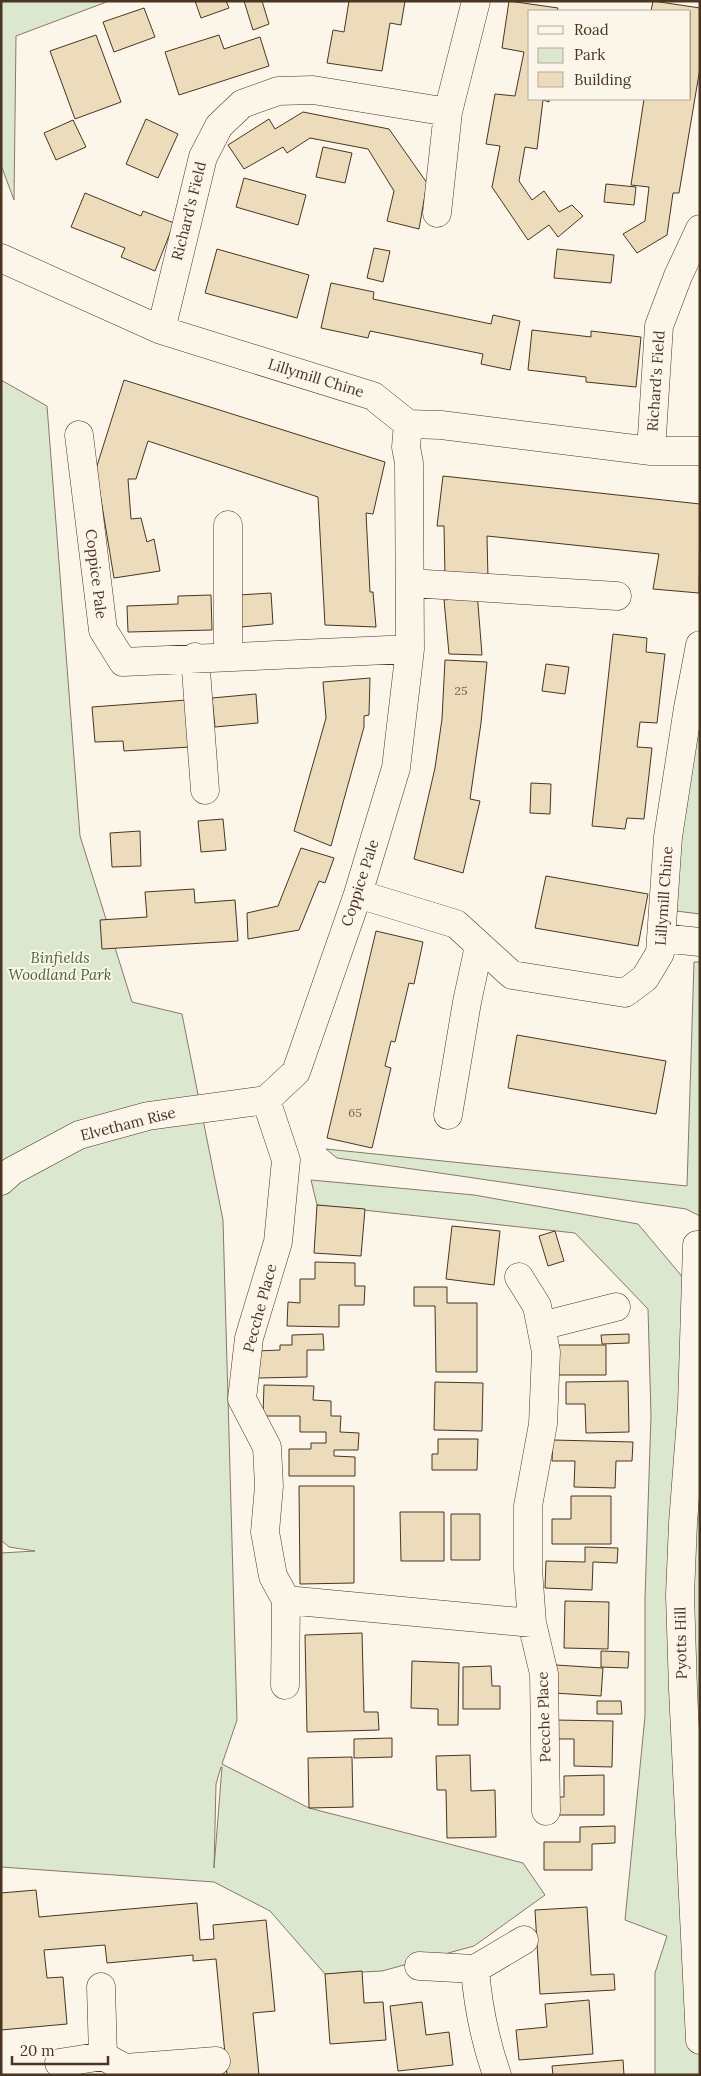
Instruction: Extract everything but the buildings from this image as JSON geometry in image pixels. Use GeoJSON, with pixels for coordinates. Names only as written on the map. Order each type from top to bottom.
{"type":"FeatureCollection","features":[{"type":"Feature","properties":{"kind":"street"},"geometry":{"type":"LineString","coordinates":[[437,213],[448,112],[476,1]]}},
{"type":"Feature","properties":{"kind":"street","name":"Richard's Field"},"geometry":{"type":"LineString","coordinates":[[160,330],[203,157],[219,126],[242,104],[278,91],[313,90],[448,112]]}},
{"type":"Feature","properties":{"kind":"street","name":"Richard's Field"},"geometry":{"type":"LineString","coordinates":[[650,451],[659,326],[678,276],[700,229]]}},
{"type":"Feature","properties":{"kind":"street","name":"Lillymill Chine"},"geometry":{"type":"LineString","coordinates":[[1,258],[160,330],[374,396],[408,424]]}},
{"type":"Feature","properties":{"kind":"street"},"geometry":{"type":"LineString","coordinates":[[408,424],[441,425],[650,451],[700,451]]}},
{"type":"Feature","properties":{"kind":"street","name":"Coppice Pale"},"geometry":{"type":"LineString","coordinates":[[266,1100],[296,1072],[358,894],[396,768],[410,649],[409,463],[406,447],[408,424]]}},
{"type":"Feature","properties":{"kind":"street","name":"Coppice Pale"},"geometry":{"type":"LineString","coordinates":[[78,435],[103,630],[123,662],[195,657],[410,649]]}},
{"type":"Feature","properties":{"kind":"street"},"geometry":{"type":"LineString","coordinates":[[228,525],[228,656]]}},
{"type":"Feature","properties":{"kind":"street"},"geometry":{"type":"LineString","coordinates":[[410,583],[618,596]]}},
{"type":"Feature","properties":{"kind":"street","name":"Lillymill Chine"},"geometry":{"type":"LineString","coordinates":[[358,894],[456,924],[512,975],[625,992],[645,978],[660,953],[668,837],[700,645]]}},
{"type":"Feature","properties":{"kind":"street"},"geometry":{"type":"LineString","coordinates":[[195,657],[205,790]]}},
{"type":"Feature","properties":{"kind":"street"},"geometry":{"type":"LineString","coordinates":[[661,938],[700,942]]}},
{"type":"Feature","properties":{"kind":"street"},"geometry":{"type":"LineString","coordinates":[[448,1115],[467,1002],[479,946]]}},
{"type":"Feature","properties":{"kind":"street","name":"Elvetham Rise"},"geometry":{"type":"LineString","coordinates":[[1,1181],[12,1171],[79,1135],[148,1116],[266,1100]]}},
{"type":"Feature","properties":{"kind":"street","name":"Pecche Place"},"geometry":{"type":"LineString","coordinates":[[266,1100],[286,1160],[278,1242],[249,1338],[242,1399],[267,1447],[268,1486],[265,1532],[273,1576],[286,1600],[285,1685]]}},
{"type":"Feature","properties":{"kind":"street","name":"Pyotts Hill"},"geometry":{"type":"LineString","coordinates":[[698,1245],[692,1406],[683,1523],[680,1595],[700,2040]]}},
{"type":"Feature","properties":{"kind":"street","name":"Pecche Place"},"geometry":{"type":"LineString","coordinates":[[519,1277],[537,1306],[546,1352],[543,1424],[528,1506],[528,1569],[532,1623],[544,1674],[546,1811]]}},
{"type":"Feature","properties":{"kind":"street"},"geometry":{"type":"LineString","coordinates":[[540,1326],[616,1307]]}},
{"type":"Feature","properties":{"kind":"street"},"geometry":{"type":"LineString","coordinates":[[286,1600],[532,1623]]}},
{"type":"Feature","properties":{"kind":"street"},"geometry":{"type":"LineString","coordinates":[[419,1966],[475,1969],[524,1940]]}},
{"type":"Feature","properties":{"kind":"street"},"geometry":{"type":"LineString","coordinates":[[475,1969],[477,2004],[496,2075]]}},
{"type":"Feature","properties":{"kind":"street"},"geometry":{"type":"LineString","coordinates":[[101,1986],[118,2066]]}},
{"type":"Feature","properties":{"kind":"street"},"geometry":{"type":"LineString","coordinates":[[59,2063],[118,2066],[216,2061]]}},
{"type":"Feature","properties":{"kind":"green space"},"geometry":{"type":"Polygon","coordinates":[[[1,1],[109,1],[16,36],[14,200],[1,165],[1,1]]]}},
{"type":"Feature","properties":{"kind":"green space","name":"Binfields Woodland Park"},"geometry":{"type":"Polygon","coordinates":[[[1,380],[47,406],[80,836],[132,1002],[182,1014],[223,1220],[237,1720],[222,1764],[309,1808],[523,1863],[545,1895],[474,1946],[382,1971],[325,1974],[270,1911],[214,1882],[1,1867],[1,1553],[35,1551],[9,1547],[1,1540],[1,380]],[[222,1767],[216,1784],[214,1868],[222,1767]]]}},
{"type":"Feature","properties":{"kind":"green space"},"geometry":{"type":"Polygon","coordinates":[[[700,658],[700,914],[676,911],[692,686],[700,658]]]}},
{"type":"Feature","properties":{"kind":"green space"},"geometry":{"type":"Polygon","coordinates":[[[694,962],[700,962],[700,1216],[686,1209],[337,1158],[326,1149],[687,1186],[694,962]]]}},
{"type":"Feature","properties":{"kind":"green space"},"geometry":{"type":"Polygon","coordinates":[[[311,1180],[474,1195],[638,1224],[685,1280],[700,1269],[700,2075],[655,2075],[655,1973],[667,1936],[625,1920],[645,1716],[645,1598],[651,1416],[648,1309],[575,1233],[317,1205],[311,1180]]]}}]}
